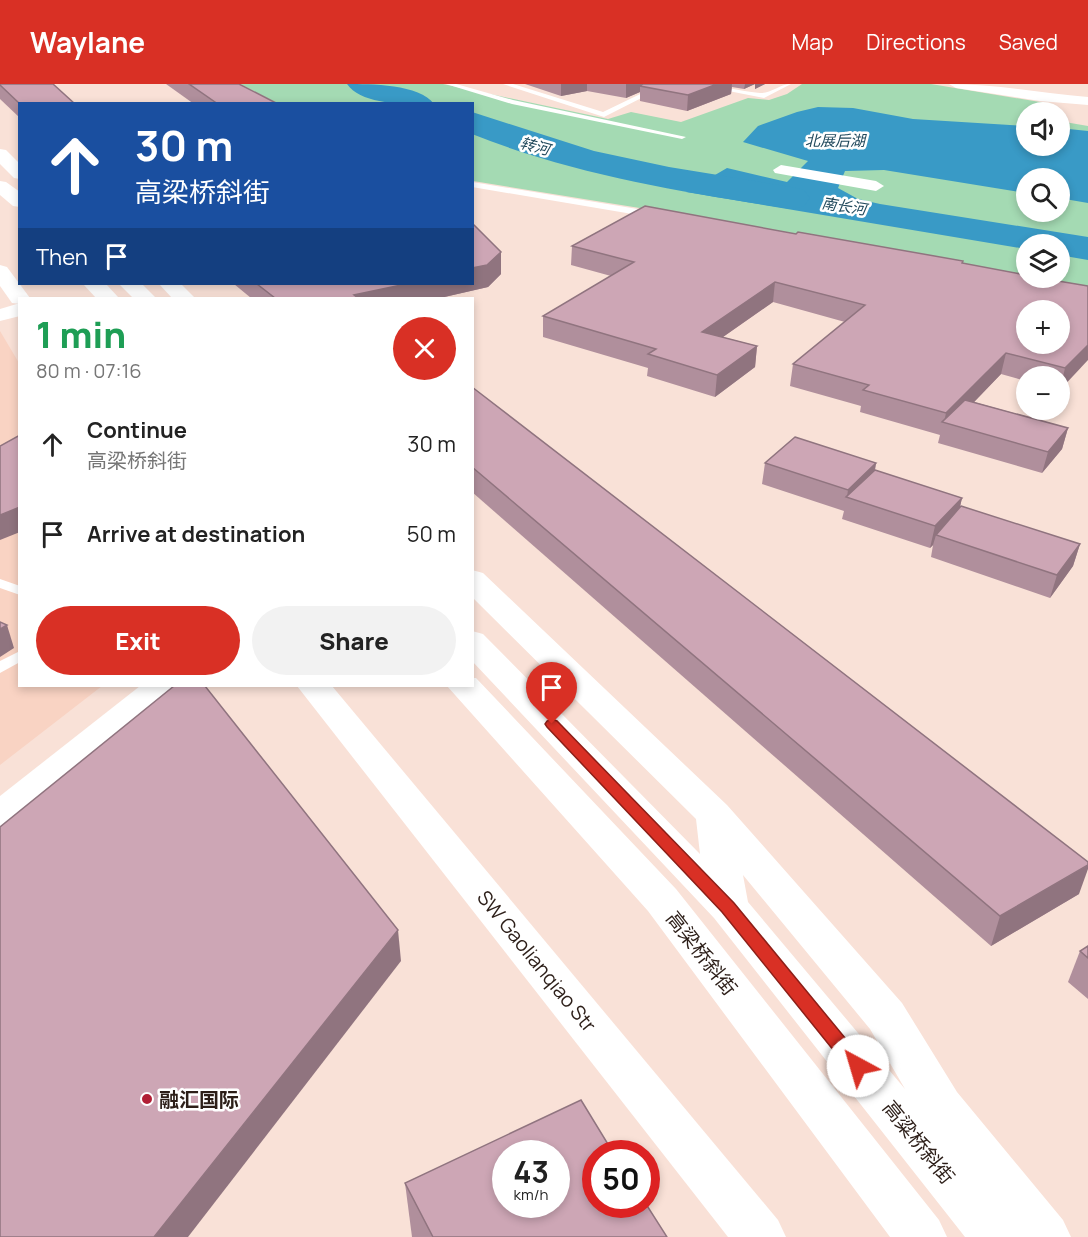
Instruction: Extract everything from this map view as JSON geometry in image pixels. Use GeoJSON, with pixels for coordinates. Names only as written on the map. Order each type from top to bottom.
{"type":"FeatureCollection","features":[{"type":"Feature","properties":{"kind":"street"},"geometry":{"type":"LineString","coordinates":[[956,84],[1040,97],[1088,100]]}},
{"type":"Feature","properties":{"kind":"street"},"geometry":{"type":"LineString","coordinates":[[6,145],[18,170]]}},
{"type":"Feature","properties":{"kind":"street"},"geometry":{"type":"LineString","coordinates":[[781,170],[876,186]]}},
{"type":"Feature","properties":{"kind":"street"},"geometry":{"type":"LineString","coordinates":[[0,186],[18,200]]}},
{"type":"Feature","properties":{"kind":"street"},"geometry":{"type":"LineString","coordinates":[[0,271],[19,297]]}},
{"type":"Feature","properties":{"kind":"street"},"geometry":{"type":"LineString","coordinates":[[95,285],[107,297]]}},
{"type":"Feature","properties":{"kind":"street"},"geometry":{"type":"LineString","coordinates":[[131,285],[144,297]]}},
{"type":"Feature","properties":{"kind":"street"},"geometry":{"type":"LineString","coordinates":[[170,285],[183,297]]}},
{"type":"Feature","properties":{"kind":"street"},"geometry":{"type":"LineString","coordinates":[[0,315],[18,310]]}},
{"type":"Feature","properties":{"kind":"street"},"geometry":{"type":"LineString","coordinates":[[474,581],[714,814],[886,1016],[940,1107],[1045,1237]]}},
{"type":"Feature","properties":{"kind":"street"},"geometry":{"type":"LineString","coordinates":[[474,643],[728,907]]}},
{"type":"Feature","properties":{"kind":"street"},"geometry":{"type":"LineString","coordinates":[[0,814],[158,687]]}},
{"type":"Feature","properties":{"kind":"street","name":"SW Gaolianqiao Str"},"geometry":{"type":"LineString","coordinates":[[315,687],[760,1237]]}},
{"type":"Feature","properties":{"kind":"street","name":"高梁桥斜街"},"geometry":{"type":"LineString","coordinates":[[465,687],[662,900],[921,1237]]}},
{"type":"Feature","properties":{"kind":"street"},"geometry":{"type":"LineString","coordinates":[[714,814],[728,907]]}},
{"type":"Feature","properties":{"kind":"street","name":"高粱桥斜街"},"geometry":{"type":"LineString","coordinates":[[728,907],[997,1237]]}},
{"type":"Feature","properties":{"kind":"lane"},"geometry":{"type":"LineString","coordinates":[[449,84],[512,102],[682,137]]}},
{"type":"Feature","properties":{"kind":"lane"},"geometry":{"type":"LineString","coordinates":[[506,84],[604,115],[666,84]]}},
{"type":"Feature","properties":{"kind":"lane"},"geometry":{"type":"LineString","coordinates":[[696,84],[764,96],[788,84]]}},
{"type":"Feature","properties":{"kind":"lane"},"geometry":{"type":"LineString","coordinates":[[474,183],[661,216]]}},
{"type":"Feature","properties":{"kind":"lane"},"geometry":{"type":"LineString","coordinates":[[0,583],[18,590]]}},
{"type":"Feature","properties":{"kind":"lane"},"geometry":{"type":"LineString","coordinates":[[0,668],[18,656]]}},
{"type":"Feature","properties":{"kind":"shaded area"},"geometry":{"type":"Polygon","coordinates":[[[0,331],[18,361],[18,687],[101,687],[0,765],[0,331]]]}},
{"type":"Feature","properties":{"kind":"green space"},"geometry":{"type":"Polygon","coordinates":[[[240,84],[443,84],[608,119],[631,112],[681,122],[748,98],[769,100],[787,94],[802,84],[931,84],[1040,102],[1016,102],[1016,156],[1070,156],[1070,123],[1088,126],[1088,286],[1070,283],[1070,234],[1016,234],[1016,273],[474,181],[474,102],[275,102],[240,84]]]}},
{"type":"Feature","properties":{"kind":"water","name":"北展后湖"},"geometry":{"type":"Polygon","coordinates":[[[818,107],[853,108],[913,119],[1016,125],[1016,156],[1070,156],[1070,129],[1088,131],[1088,203],[1070,200],[1070,168],[1016,168],[1016,191],[884,170],[845,171],[838,188],[858,199],[880,204],[1069,234],[1016,234],[1016,247],[686,192],[727,168],[787,182],[808,161],[743,142],[758,126],[818,107]]]}},
{"type":"Feature","properties":{"kind":"water","name":"北展后湖"},"geometry":{"type":"Polygon","coordinates":[[[1070,234],[1088,237],[1088,260],[1070,257],[1070,234]]]}},
{"type":"Feature","properties":{"kind":"building"},"geometry":{"type":"Polygon","coordinates":[[[53,84],[73,102],[18,102],[0,85],[53,84]]]}},
{"type":"Feature","properties":{"kind":"building"},"geometry":{"type":"Polygon","coordinates":[[[189,84],[239,84],[274,102],[215,102],[189,84]]]}},
{"type":"Feature","properties":{"kind":"building"},"geometry":{"type":"Polygon","coordinates":[[[643,84],[717,84],[688,95],[640,86],[643,84]]]}},
{"type":"Feature","properties":{"kind":"building"},"geometry":{"type":"Polygon","coordinates":[[[645,206],[796,234],[798,232],[963,261],[962,263],[1016,273],[1016,288],[1070,288],[1070,283],[1088,286],[1088,345],[1067,366],[1057,366],[1006,353],[946,413],[863,390],[869,385],[793,364],[865,305],[775,282],[702,332],[757,346],[717,375],[648,354],[656,349],[543,316],[634,262],[572,246],[645,206]]]}},
{"type":"Feature","properties":{"kind":"building"},"geometry":{"type":"Polygon","coordinates":[[[474,225],[501,252],[487,265],[474,268],[474,225]]]}},
{"type":"Feature","properties":{"kind":"building"},"geometry":{"type":"Polygon","coordinates":[[[258,285],[401,285],[354,295],[357,297],[274,297],[258,285]]]}},
{"type":"Feature","properties":{"kind":"building"},"geometry":{"type":"Polygon","coordinates":[[[474,389],[1088,862],[1088,865],[1000,916],[474,469],[474,389]]]}},
{"type":"Feature","properties":{"kind":"building"},"geometry":{"type":"Polygon","coordinates":[[[965,400],[1016,414],[1016,420],[1039,420],[1068,428],[1048,452],[942,422],[965,400]]]}},
{"type":"Feature","properties":{"kind":"building"},"geometry":{"type":"Polygon","coordinates":[[[18,436],[18,508],[0,515],[0,446],[18,436]]]}},
{"type":"Feature","properties":{"kind":"building"},"geometry":{"type":"Polygon","coordinates":[[[795,437],[876,463],[848,490],[765,463],[795,437]]]}},
{"type":"Feature","properties":{"kind":"building"},"geometry":{"type":"Polygon","coordinates":[[[875,470],[962,498],[935,526],[846,497],[875,470]]]}},
{"type":"Feature","properties":{"kind":"building"},"geometry":{"type":"Polygon","coordinates":[[[961,506],[1080,544],[1057,575],[936,535],[961,506]]]}},
{"type":"Feature","properties":{"kind":"building"},"geometry":{"type":"Polygon","coordinates":[[[0,622],[7,625],[0,629],[0,622]]]}},
{"type":"Feature","properties":{"kind":"building","name":"融汇国际"},"geometry":{"type":"Polygon","coordinates":[[[173,687],[206,687],[398,930],[154,1237],[0,1237],[0,827],[173,687]]]}},
{"type":"Feature","properties":{"kind":"building"},"geometry":{"type":"Polygon","coordinates":[[[1088,946],[1088,958],[1080,951],[1088,946]]]}},
{"type":"Feature","properties":{"kind":"building"},"geometry":{"type":"Polygon","coordinates":[[[581,1100],[605,1140],[582,1140],[582,1218],[655,1218],[667,1237],[433,1237],[405,1183],[492,1142],[492,1218],[570,1218],[570,1140],[496,1140],[581,1100]]]}},
{"type":"Feature","properties":{"kind":"waterway","name":"转河"},"geometry":{"type":"LineString","coordinates":[[362,84],[413,102]]}},
{"type":"Feature","properties":{"kind":"waterway","name":"南长河"},"geometry":{"type":"LineString","coordinates":[[474,123],[549,150],[629,170],[791,198]]}},
{"type":"Feature","properties":{"kind":"place","name":"融汇国际"},"geometry":{"type":"Point","coordinates":[147,1099]}},
{"type":"Feature","properties":{"kind":"route"},"geometry":{"type":"LineString","coordinates":[[552,724],[728,907],[858,1066]]}}]}
